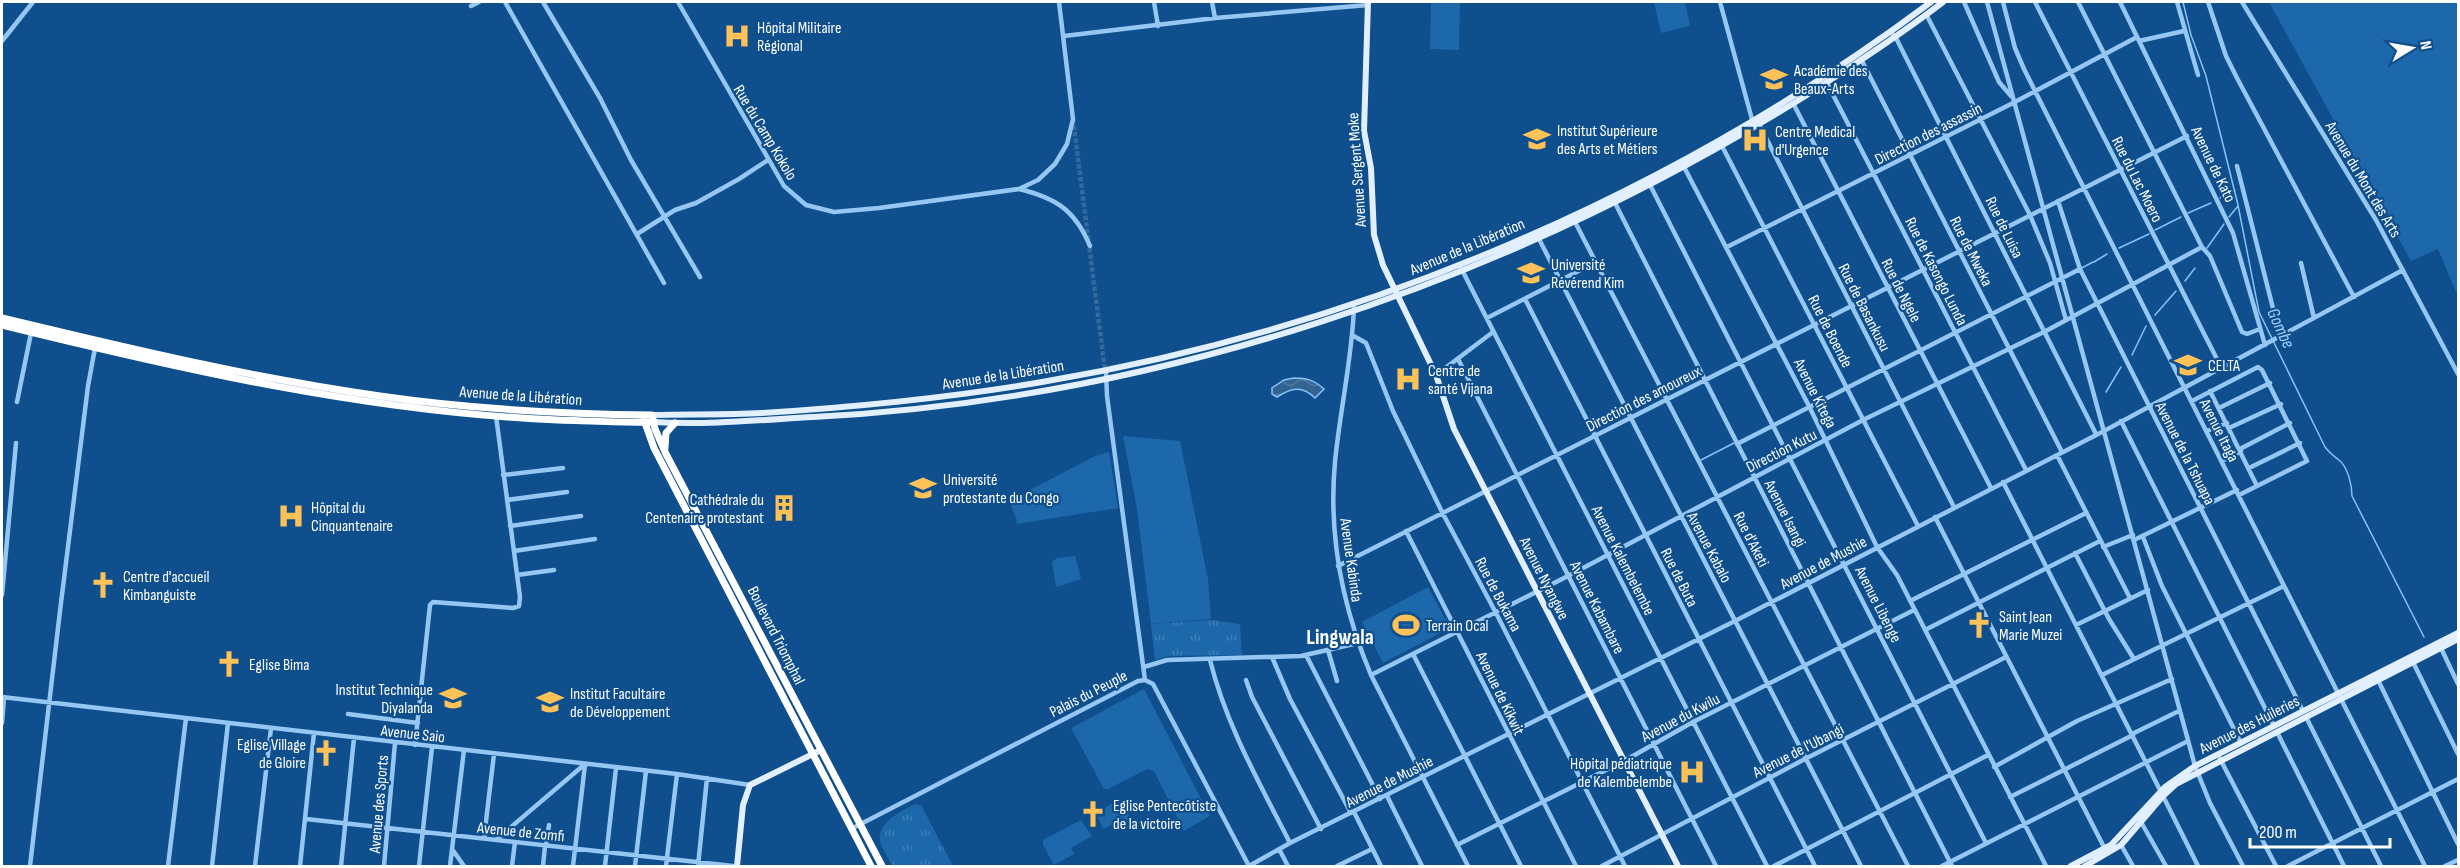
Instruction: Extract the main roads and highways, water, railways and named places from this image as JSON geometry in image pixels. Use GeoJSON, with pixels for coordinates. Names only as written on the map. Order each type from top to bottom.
{"type":"FeatureCollection","features":[{"type":"Feature","properties":{"kind":"highway","name":"Avenue de la Libération"},"geometry":{"type":"LineString","coordinates":[[2,318],[209,365],[380,396],[644,419]]}},
{"type":"Feature","properties":{"kind":"highway","name":"Avenue de la Libération"},"geometry":{"type":"LineString","coordinates":[[2,325],[208,373],[380,404],[496,416],[630,422],[653,418]]}},
{"type":"Feature","properties":{"kind":"highway","name":"Boulevard Triomphal"},"geometry":{"type":"LineString","coordinates":[[653,418],[666,454],[882,867]]}},
{"type":"Feature","properties":{"kind":"highway","name":"Boulevard Triomphal"},"geometry":{"type":"LineString","coordinates":[[644,419],[654,448],[871,867]]}},
{"type":"Feature","properties":{"kind":"highway"},"geometry":{"type":"LineString","coordinates":[[630,422],[645,433],[654,448]]}},
{"type":"Feature","properties":{"kind":"highway"},"geometry":{"type":"LineString","coordinates":[[666,454],[666,433],[675,423]]}},
{"type":"Feature","properties":{"kind":"main road","name":"Avenue de la Libération"},"geometry":{"type":"LineString","coordinates":[[653,418],[675,423],[778,419],[884,412],[978,400],[1198,357],[1354,312],[1539,239],[1615,203],[1827,83],[1861,59],[1931,2]]}},
{"type":"Feature","properties":{"kind":"main road","name":"Avenue de la Libération"},"geometry":{"type":"LineString","coordinates":[[1461,268],[1538,231],[1684,167],[1722,146],[1943,2]]}},
{"type":"Feature","properties":{"kind":"main road","name":"Avenue Sergent Moke"},"geometry":{"type":"LineString","coordinates":[[1368,3],[1365,137],[1371,168],[1374,235],[1383,266],[1396,294]]}},
{"type":"Feature","properties":{"kind":"main road","name":"Avenue de la Libération"},"geometry":{"type":"LineString","coordinates":[[653,418],[828,409],[1041,383],[1237,339],[1355,302],[1396,294]]}},
{"type":"Feature","properties":{"kind":"main road","name":"Avenue Nyangwe"},"geometry":{"type":"LineString","coordinates":[[1396,294],[1436,375],[1450,421],[1678,867]]}},
{"type":"Feature","properties":{"kind":"main road","name":"Avenue des Huileries"},"geometry":{"type":"LineString","coordinates":[[2339,697],[2378,680],[2458,633]]}},
{"type":"Feature","properties":{"kind":"main road","name":"Avenue des Huileries"},"geometry":{"type":"LineString","coordinates":[[2085,867],[2106,852],[2162,794],[2196,769],[2458,639]]}},
{"type":"Feature","properties":{"kind":"main road","name":"Avenue des Huileries"},"geometry":{"type":"LineString","coordinates":[[2220,758],[2241,743],[2275,729]]}},
{"type":"Feature","properties":{"kind":"main road"},"geometry":{"type":"LineString","coordinates":[[735,867],[743,805],[750,785],[821,750]]}},
{"type":"Feature","properties":{"kind":"main road","name":"Avenue des Huileries"},"geometry":{"type":"LineString","coordinates":[[2071,867],[2121,845],[2162,794]]}},
{"type":"Feature","properties":{"kind":"water"},"geometry":{"type":"Polygon","coordinates":[[[1294,378],[1310,380],[1324,389],[1315,398],[1306,391],[1296,389],[1277,397],[1272,394],[1272,388],[1284,380],[1294,378]]]}},
{"type":"Feature","properties":{"kind":"waterway","name":"Gombe"},"geometry":{"type":"LineString","coordinates":[[2183,2],[2191,35],[2206,76],[2238,205],[2259,312],[2325,447],[2345,467],[2352,496],[2424,637]]}},
{"type":"Feature","properties":{"kind":"waterway"},"geometry":{"type":"LineString","coordinates":[[2220,198],[2235,190]]}},
{"type":"Feature","properties":{"kind":"waterway"},"geometry":{"type":"LineString","coordinates":[[2188,213],[2211,203]]}},
{"type":"Feature","properties":{"kind":"waterway"},"geometry":{"type":"LineString","coordinates":[[2229,217],[2238,206]]}},
{"type":"Feature","properties":{"kind":"waterway"},"geometry":{"type":"LineString","coordinates":[[2155,230],[2181,217]]}},
{"type":"Feature","properties":{"kind":"waterway"},"geometry":{"type":"LineString","coordinates":[[2207,248],[2224,224]]}},
{"type":"Feature","properties":{"kind":"waterway"},"geometry":{"type":"LineString","coordinates":[[2119,248],[2149,234]]}},
{"type":"Feature","properties":{"kind":"waterway"},"geometry":{"type":"LineString","coordinates":[[2094,262],[2107,254]]}},
{"type":"Feature","properties":{"kind":"waterway"},"geometry":{"type":"LineString","coordinates":[[2080,269],[2093,262]]}},
{"type":"Feature","properties":{"kind":"waterway"},"geometry":{"type":"LineString","coordinates":[[2185,281],[2195,268]]}},
{"type":"Feature","properties":{"kind":"waterway"},"geometry":{"type":"LineString","coordinates":[[2155,315],[2176,291]]}},
{"type":"Feature","properties":{"kind":"waterway"},"geometry":{"type":"LineString","coordinates":[[2132,355],[2146,326]]}},
{"type":"Feature","properties":{"kind":"waterway"},"geometry":{"type":"LineString","coordinates":[[2106,392],[2121,367]]}},
{"type":"Feature","properties":{"kind":"waterway"},"geometry":{"type":"LineString","coordinates":[[1701,460],[1734,443]]}},
{"type":"Feature","properties":{"kind":"tunnel"},"geometry":{"type":"LineString","coordinates":[[1073,119],[1105,370]]}},
{"type":"Feature","properties":{"kind":"place","name":"Hôpital Militaire Régional"},"geometry":{"type":"Point","coordinates":[737,36]}},
{"type":"Feature","properties":{"kind":"place","name":"Académie des Beaux-Arts"},"geometry":{"type":"Point","coordinates":[1774,79]}},
{"type":"Feature","properties":{"kind":"place","name":"Institut Supérieure des Arts et Métiers"},"geometry":{"type":"Point","coordinates":[1537,139]}},
{"type":"Feature","properties":{"kind":"place","name":"Centre Medical d'Urgence"},"geometry":{"type":"Point","coordinates":[1755,140]}},
{"type":"Feature","properties":{"kind":"place","name":"Université Révérend Kim"},"geometry":{"type":"Point","coordinates":[1531,273]}},
{"type":"Feature","properties":{"kind":"place","name":"CELTA"},"geometry":{"type":"Point","coordinates":[2188,365]}},
{"type":"Feature","properties":{"kind":"place","name":"Centre de santé Vijana"},"geometry":{"type":"Point","coordinates":[1408,379]}},
{"type":"Feature","properties":{"kind":"place","name":"Université protestante du Congo"},"geometry":{"type":"Point","coordinates":[923,488]}},
{"type":"Feature","properties":{"kind":"place","name":"Cathédrale du Centenaire protestant"},"geometry":{"type":"Point","coordinates":[784,508]}},
{"type":"Feature","properties":{"kind":"place","name":"Hôpital du Cinquantenaire"},"geometry":{"type":"Point","coordinates":[291,516]}},
{"type":"Feature","properties":{"kind":"place","name":"Centre d'accueil Kimbanguiste"},"geometry":{"type":"Point","coordinates":[103,585]}},
{"type":"Feature","properties":{"kind":"place","name":"Terrain Ocal"},"geometry":{"type":"Point","coordinates":[1406,625]}},
{"type":"Feature","properties":{"kind":"place","name":"Saint Jean Marie Muzei"},"geometry":{"type":"Point","coordinates":[1979,625]}},
{"type":"Feature","properties":{"kind":"place","name":"Eglise Bima"},"geometry":{"type":"Point","coordinates":[229,664]}},
{"type":"Feature","properties":{"kind":"place","name":"Institut Technique Diyalanda"},"geometry":{"type":"Point","coordinates":[453,698]}},
{"type":"Feature","properties":{"kind":"place","name":"Institut Facultaire de Développement"},"geometry":{"type":"Point","coordinates":[550,702]}},
{"type":"Feature","properties":{"kind":"place","name":"Eglise Village de Gloire"},"geometry":{"type":"Point","coordinates":[326,753]}},
{"type":"Feature","properties":{"kind":"place","name":"Hôpital pédiatrique de Kalembelembe"},"geometry":{"type":"Point","coordinates":[1692,772]}},
{"type":"Feature","properties":{"kind":"place","name":"Eglise Pentecôtiste de la victoire"},"geometry":{"type":"Point","coordinates":[1093,814]}},
{"type":"Feature","properties":{"kind":"district","name":"Lingwala"},"geometry":{"type":"Point","coordinates":[1340,636]}}]}
